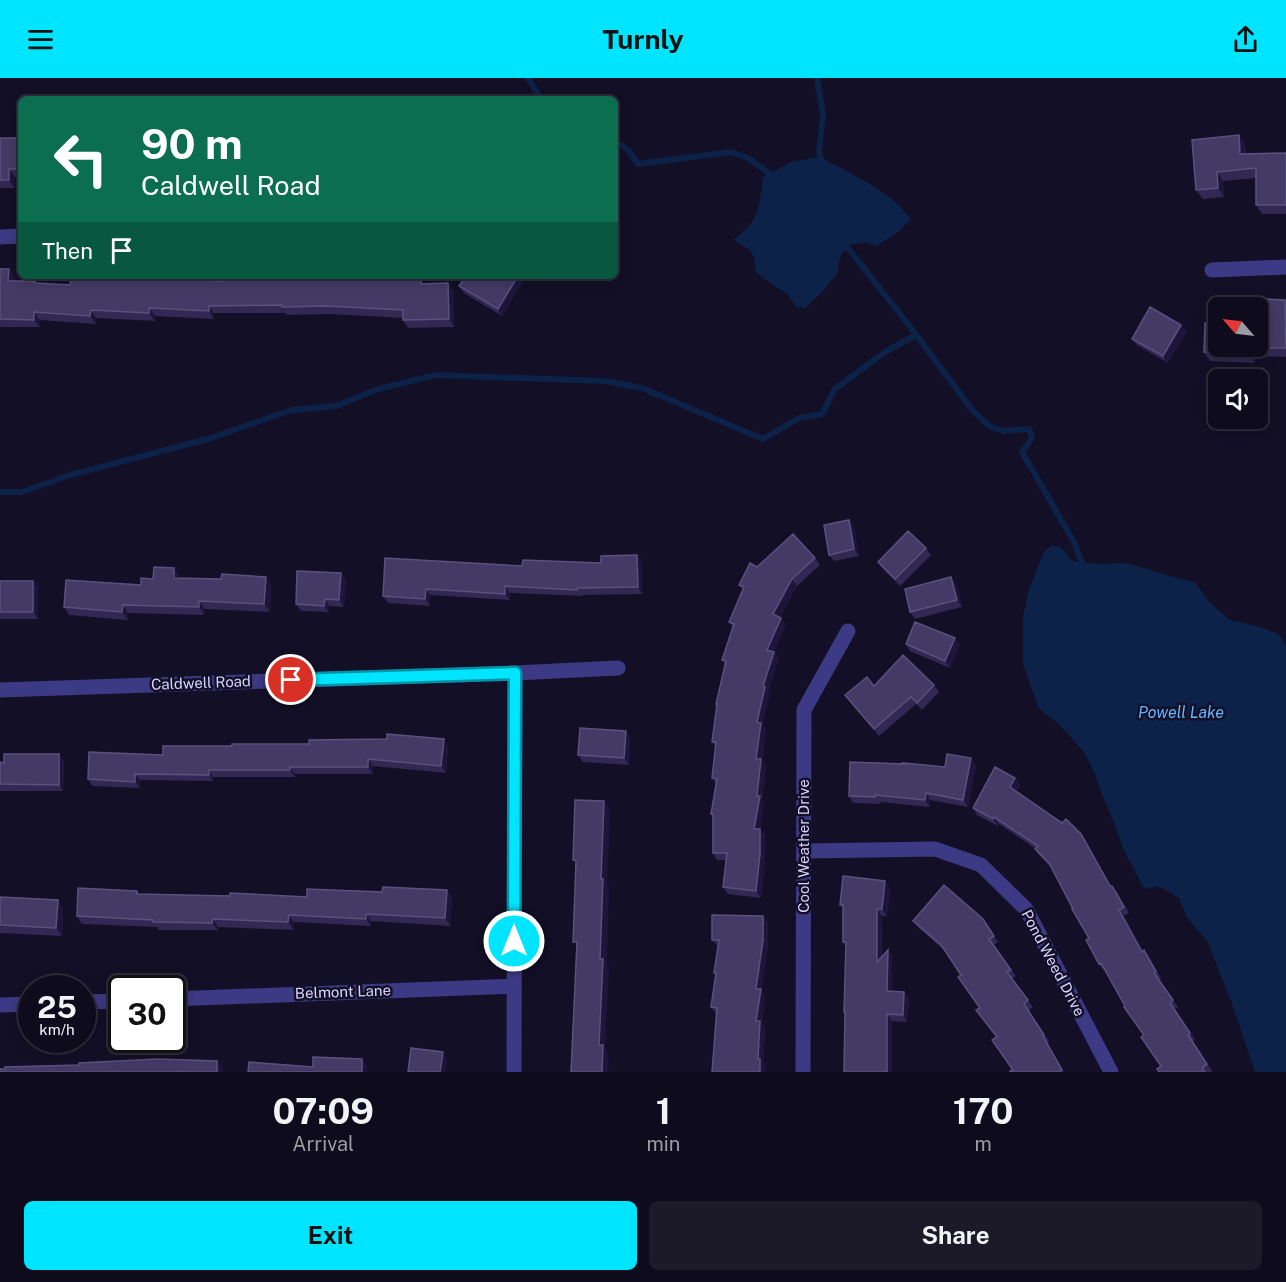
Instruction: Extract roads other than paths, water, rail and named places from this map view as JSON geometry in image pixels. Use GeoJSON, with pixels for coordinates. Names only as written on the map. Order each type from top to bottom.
{"type":"FeatureCollection","features":[{"type":"Feature","properties":{"kind":"street"},"geometry":{"type":"LineString","coordinates":[[0,237],[18,236]]}},
{"type":"Feature","properties":{"kind":"street"},"geometry":{"type":"LineString","coordinates":[[1212,270],[1286,267]]}},
{"type":"Feature","properties":{"kind":"street","name":"Cool Weather Drive"},"geometry":{"type":"LineString","coordinates":[[803,1072],[804,710],[849,631]]}},
{"type":"Feature","properties":{"kind":"street","name":"Caldwell Road"},"geometry":{"type":"LineString","coordinates":[[0,690],[618,668]]}},
{"type":"Feature","properties":{"kind":"street"},"geometry":{"type":"LineString","coordinates":[[514,1072],[515,673]]}},
{"type":"Feature","properties":{"kind":"street","name":"Pond Weed Drive"},"geometry":{"type":"LineString","coordinates":[[804,851],[935,849],[981,865],[1026,909],[1112,1072]]}},
{"type":"Feature","properties":{"kind":"street","name":"Belmont Lane"},"geometry":{"type":"LineString","coordinates":[[186,998],[514,986]]}},
{"type":"Feature","properties":{"kind":"street"},"geometry":{"type":"LineString","coordinates":[[0,1005],[18,1004]]}},
{"type":"Feature","properties":{"kind":"water"},"geometry":{"type":"Polygon","coordinates":[[[819,157],[877,188],[911,219],[898,232],[876,246],[866,242],[849,245],[842,253],[838,273],[805,308],[796,307],[787,293],[756,272],[751,252],[733,240],[749,226],[757,213],[763,177],[791,162],[819,157]]]}},
{"type":"Feature","properties":{"kind":"water","name":"Powell Lake"},"geometry":{"type":"Polygon","coordinates":[[[1052,545],[1062,548],[1072,561],[1096,564],[1126,563],[1196,583],[1209,602],[1230,620],[1261,627],[1280,635],[1286,647],[1286,1072],[1255,1072],[1207,941],[1186,916],[1179,898],[1158,886],[1144,889],[1123,848],[1095,774],[1084,752],[1056,721],[1039,709],[1023,664],[1023,617],[1029,589],[1044,552],[1052,545]]]}},
{"type":"Feature","properties":{"kind":"waterway"},"geometry":{"type":"LineString","coordinates":[[528,78],[539,96]]}},
{"type":"Feature","properties":{"kind":"waterway"},"geometry":{"type":"LineString","coordinates":[[817,78],[823,114],[819,152],[822,163]]}},
{"type":"Feature","properties":{"kind":"waterway"},"geometry":{"type":"LineString","coordinates":[[618,143],[628,150],[638,164],[731,152],[748,158],[776,178]]}},
{"type":"Feature","properties":{"kind":"waterway"},"geometry":{"type":"LineString","coordinates":[[842,246],[847,247],[973,411],[989,426],[1003,431],[1029,429],[1032,438],[1022,452],[1074,542],[1084,568]]}},
{"type":"Feature","properties":{"kind":"waterway"},"geometry":{"type":"LineString","coordinates":[[0,492],[22,492],[70,475],[208,439],[292,410],[336,406],[378,389],[436,375],[605,381],[642,388],[763,439],[799,418],[822,414],[835,389],[885,352],[916,335]]}}]}
